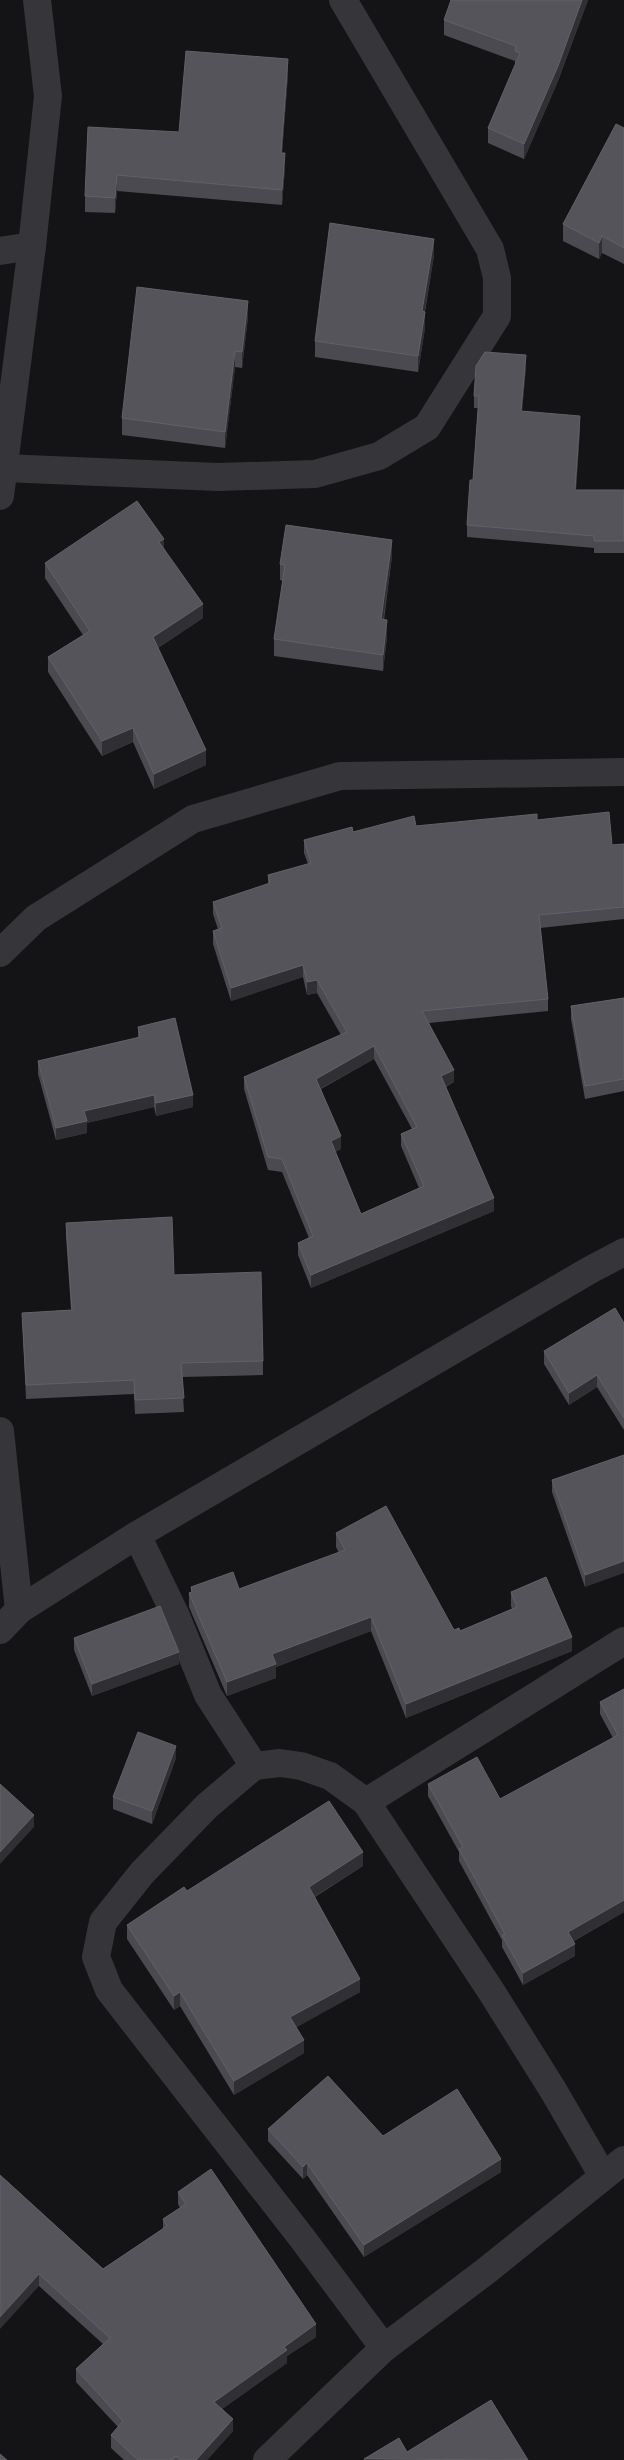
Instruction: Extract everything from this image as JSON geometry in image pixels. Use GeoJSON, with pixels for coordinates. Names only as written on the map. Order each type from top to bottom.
{"type":"FeatureCollection","features":[{"type":"Feature","properties":{"kind":"street"},"geometry":{"type":"LineString","coordinates":[[0,496],[32,246],[48,96],[37,0]]}},
{"type":"Feature","properties":{"kind":"street"},"geometry":{"type":"LineString","coordinates":[[4,468],[218,477],[315,474],[379,456],[427,427],[496,316],[496,278],[490,248],[343,0]]}},
{"type":"Feature","properties":{"kind":"street"},"geometry":{"type":"LineString","coordinates":[[0,251],[32,246]]}},
{"type":"Feature","properties":{"kind":"street"},"geometry":{"type":"LineString","coordinates":[[0,953],[36,918],[193,819],[340,776],[624,772]]}},
{"type":"Feature","properties":{"kind":"street"},"geometry":{"type":"LineString","coordinates":[[0,1630],[19,1610],[138,1535],[590,1270],[624,1252]]}},
{"type":"Feature","properties":{"kind":"street"},"geometry":{"type":"LineString","coordinates":[[0,1431],[19,1610]]}},
{"type":"Feature","properties":{"kind":"street"},"geometry":{"type":"LineString","coordinates":[[138,1535],[176,1616],[208,1695],[254,1766]]}},
{"type":"Feature","properties":{"kind":"street"},"geometry":{"type":"LineString","coordinates":[[366,1802],[624,1641]]}},
{"type":"Feature","properties":{"kind":"street"},"geometry":{"type":"LineString","coordinates":[[267,2460],[384,2348],[486,2271],[613,2168],[553,2090],[366,1802],[330,1776],[301,1766],[280,1763],[254,1766],[206,1806],[142,1873],[102,1922],[96,1956],[109,1990],[302,2238],[384,2348]]}},
{"type":"Feature","properties":{"kind":"building"},"geometry":{"type":"Polygon","coordinates":[[[451,0],[582,0],[558,66],[524,144],[488,128],[520,53],[515,51],[516,46],[444,20],[451,0]]]}},
{"type":"Feature","properties":{"kind":"building"},"geometry":{"type":"Polygon","coordinates":[[[186,51],[288,59],[281,153],[285,153],[282,190],[117,175],[115,198],[85,196],[88,127],[179,132],[186,51]]]}},
{"type":"Feature","properties":{"kind":"building"},"geometry":{"type":"Polygon","coordinates":[[[616,124],[624,128],[624,248],[602,236],[599,243],[563,224],[616,124]]]}},
{"type":"Feature","properties":{"kind":"building"},"geometry":{"type":"Polygon","coordinates":[[[330,223],[434,239],[422,311],[425,312],[418,356],[315,341],[330,223]]]}},
{"type":"Feature","properties":{"kind":"building"},"geometry":{"type":"Polygon","coordinates":[[[137,287],[248,301],[242,352],[235,351],[225,432],[122,418],[137,287]]]}},
{"type":"Feature","properties":{"kind":"building"},"geometry":{"type":"Polygon","coordinates":[[[485,352],[526,355],[521,411],[580,416],[575,490],[624,490],[624,541],[594,541],[594,536],[467,525],[470,480],[473,480],[479,396],[474,396],[476,366],[485,352]]]}},
{"type":"Feature","properties":{"kind":"building"},"geometry":{"type":"Polygon","coordinates":[[[137,501],[164,539],[159,542],[203,604],[153,637],[206,750],[154,774],[133,728],[102,741],[48,657],[90,631],[45,563],[137,501]]]}},
{"type":"Feature","properties":{"kind":"building"},"geometry":{"type":"Polygon","coordinates":[[[286,525],[392,540],[381,619],[387,620],[383,655],[274,639],[285,565],[280,564],[286,525]]]}},
{"type":"Feature","properties":{"kind":"building"},"geometry":{"type":"Polygon","coordinates":[[[609,812],[612,845],[624,844],[624,907],[539,915],[548,999],[422,1011],[454,1070],[441,1076],[494,1198],[311,1275],[298,1243],[313,1236],[282,1159],[268,1157],[244,1077],[347,1032],[317,980],[307,982],[303,965],[231,988],[213,931],[222,928],[213,902],[270,883],[268,875],[311,863],[304,840],[352,827],[353,832],[414,816],[416,826],[537,814],[537,820],[609,812]],[[374,1046],[316,1079],[341,1136],[331,1141],[361,1214],[424,1186],[401,1134],[417,1127],[374,1046]]]}},
{"type":"Feature","properties":{"kind":"building"},"geometry":{"type":"Polygon","coordinates":[[[624,998],[624,1079],[585,1086],[571,1006],[624,998]]]}},
{"type":"Feature","properties":{"kind":"building"},"geometry":{"type":"Polygon","coordinates":[[[175,1018],[193,1095],[156,1103],[154,1095],[84,1111],[87,1121],[56,1128],[38,1061],[140,1037],[138,1027],[175,1018]]]}},
{"type":"Feature","properties":{"kind":"building"},"geometry":{"type":"Polygon","coordinates":[[[172,1217],[174,1275],[261,1272],[263,1361],[181,1363],[184,1398],[135,1400],[134,1380],[26,1385],[22,1313],[72,1310],[66,1223],[172,1217]]]}},
{"type":"Feature","properties":{"kind":"building"},"geometry":{"type":"Polygon","coordinates":[[[615,1308],[624,1323],[624,1418],[597,1375],[569,1393],[544,1351],[615,1308]]]}},
{"type":"Feature","properties":{"kind":"building"},"geometry":{"type":"Polygon","coordinates":[[[624,1455],[624,1561],[585,1575],[552,1480],[624,1455]]]}},
{"type":"Feature","properties":{"kind":"building"},"geometry":{"type":"Polygon","coordinates":[[[386,1506],[454,1630],[459,1628],[460,1631],[517,1607],[511,1592],[546,1577],[572,1637],[406,1704],[371,1617],[272,1654],[276,1664],[227,1682],[189,1593],[192,1592],[191,1587],[233,1572],[239,1589],[345,1550],[336,1533],[386,1506]]]}},
{"type":"Feature","properties":{"kind":"building"},"geometry":{"type":"Polygon","coordinates":[[[160,1606],[179,1652],[92,1684],[74,1638],[160,1606]]]}},
{"type":"Feature","properties":{"kind":"building"},"geometry":{"type":"Polygon","coordinates":[[[624,1689],[624,1900],[568,1932],[575,1944],[523,1973],[502,1935],[505,1934],[459,1849],[463,1847],[428,1784],[477,1757],[500,1799],[618,1735],[600,1702],[624,1689]]]}},
{"type":"Feature","properties":{"kind":"building"},"geometry":{"type":"Polygon","coordinates":[[[138,1732],[176,1746],[152,1811],[113,1797],[138,1732]]]}},
{"type":"Feature","properties":{"kind":"building"},"geometry":{"type":"Polygon","coordinates":[[[0,1784],[34,1815],[0,1852],[0,1784]]]}},
{"type":"Feature","properties":{"kind":"building"},"geometry":{"type":"Polygon","coordinates":[[[329,1801],[363,1852],[309,1887],[360,1979],[290,2017],[304,2040],[234,2081],[180,1992],[174,1996],[127,1925],[184,1887],[187,1891],[329,1801]]]}},
{"type":"Feature","properties":{"kind":"building"},"geometry":{"type":"Polygon","coordinates":[[[328,2076],[383,2136],[457,2089],[501,2159],[364,2245],[307,2163],[303,2167],[268,2129],[328,2076]]]}},
{"type":"Feature","properties":{"kind":"building"},"geometry":{"type":"Polygon","coordinates":[[[211,2169],[316,2324],[284,2347],[287,2350],[214,2402],[233,2419],[196,2460],[181,2460],[176,2456],[172,2460],[138,2460],[111,2435],[123,2421],[76,2369],[110,2338],[39,2274],[0,2317],[0,2175],[103,2269],[167,2226],[163,2219],[186,2204],[178,2192],[211,2169]]]}},
{"type":"Feature","properties":{"kind":"building"},"geometry":{"type":"Polygon","coordinates":[[[491,2400],[528,2460],[364,2459],[399,2438],[407,2452],[491,2400]]]}},
{"type":"Feature","properties":{"kind":"building"},"geometry":{"type":"Polygon","coordinates":[[[0,2454],[7,2460],[0,2460],[0,2454]]]}}]}
